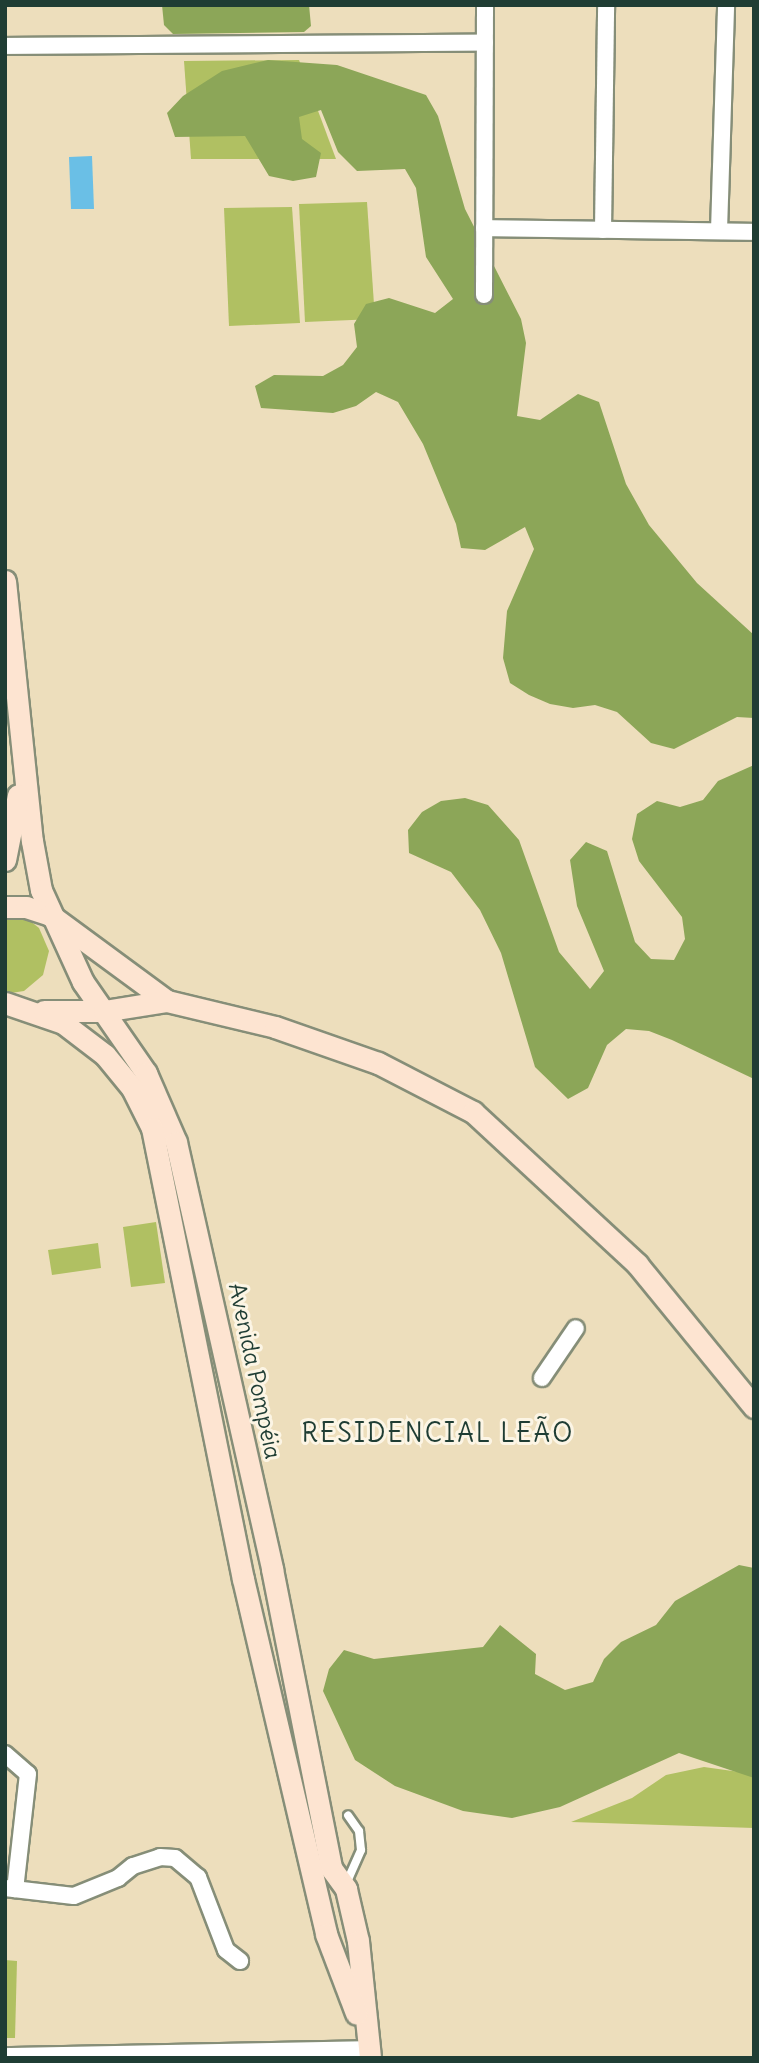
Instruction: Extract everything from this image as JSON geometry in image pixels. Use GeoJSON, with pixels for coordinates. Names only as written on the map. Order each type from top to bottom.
{"type":"FeatureCollection","features":[{"type":"Feature","properties":{"kind":"main road","name":"Avenida Pompéia"},"geometry":{"type":"LineString","coordinates":[[5,581],[32,841],[50,915],[83,982],[159,1095],[176,1142],[287,1647],[331,1868],[345,1887],[358,1941],[368,2048]]}},
{"type":"Feature","properties":{"kind":"main road","name":"Avenida Pompéia"},"geometry":{"type":"LineString","coordinates":[[5,860],[15,822],[21,740]]}},
{"type":"Feature","properties":{"kind":"main road"},"geometry":{"type":"LineString","coordinates":[[5,907],[26,906],[50,915],[167,1001]]}},
{"type":"Feature","properties":{"kind":"main road"},"geometry":{"type":"LineString","coordinates":[[130,1050],[140,1017],[167,1001]]}},
{"type":"Feature","properties":{"kind":"main road"},"geometry":{"type":"LineString","coordinates":[[35,1010],[104,1011],[167,1001],[275,1027],[378,1063],[473,1112],[637,1264],[754,1407]]}},
{"type":"Feature","properties":{"kind":"main road"},"geometry":{"type":"LineString","coordinates":[[5,1003],[35,1010],[63,1023],[106,1055],[132,1088],[152,1128],[215,1454],[326,1934],[368,2048]]}},
{"type":"Feature","properties":{"kind":"main road"},"geometry":{"type":"LineString","coordinates":[[215,1454],[233,1446],[252,1484]]}},
{"type":"Feature","properties":{"kind":"main road"},"geometry":{"type":"LineString","coordinates":[[260,1652],[279,1656],[287,1647]]}},
{"type":"Feature","properties":{"kind":"street"},"geometry":{"type":"LineString","coordinates":[[484,295],[485,5]]}},
{"type":"Feature","properties":{"kind":"street"},"geometry":{"type":"LineString","coordinates":[[603,230],[606,5]]}},
{"type":"Feature","properties":{"kind":"street"},"geometry":{"type":"LineString","coordinates":[[719,231],[726,5]]}},
{"type":"Feature","properties":{"kind":"street"},"geometry":{"type":"LineString","coordinates":[[5,46],[485,43]]}},
{"type":"Feature","properties":{"kind":"street"},"geometry":{"type":"LineString","coordinates":[[484,228],[754,232]]}},
{"type":"Feature","properties":{"kind":"street"},"geometry":{"type":"LineString","coordinates":[[542,1378],[576,1328]]}},
{"type":"Feature","properties":{"kind":"street"},"geometry":{"type":"LineString","coordinates":[[5,1754],[28,1774],[10,1888],[74,1896],[118,1878],[133,1866],[160,1857],[176,1858],[198,1877],[226,1950],[240,1961]]}},
{"type":"Feature","properties":{"kind":"street"},"geometry":{"type":"LineString","coordinates":[[5,2056],[368,2048]]}},
{"type":"Feature","properties":{"kind":"lane"},"geometry":{"type":"LineString","coordinates":[[345,1887],[361,1850],[359,1831],[348,1815]]}},
{"type":"Feature","properties":{"kind":"green space"},"geometry":{"type":"Polygon","coordinates":[[[162,5],[309,5],[311,26],[304,32],[173,34],[164,25],[162,5]]]}},
{"type":"Feature","properties":{"kind":"green space"},"geometry":{"type":"Polygon","coordinates":[[[268,60],[337,65],[426,95],[438,116],[465,209],[521,319],[526,343],[517,416],[540,420],[578,394],[599,402],[626,484],[649,525],[697,583],[754,635],[754,718],[737,717],[674,749],[651,743],[617,712],[595,705],[573,708],[550,704],[529,695],[510,683],[503,658],[507,611],[534,549],[525,527],[485,550],[461,548],[456,524],[423,444],[398,402],[376,392],[356,406],[333,413],[261,408],[255,386],[274,375],[323,376],[343,365],[357,347],[354,324],[366,304],[389,298],[435,313],[453,299],[426,257],[416,188],[405,169],[357,171],[338,152],[321,110],[299,117],[302,139],[321,153],[316,177],[293,181],[269,176],[245,136],[175,137],[167,113],[183,96],[222,71],[268,60]]]}},
{"type":"Feature","properties":{"kind":"green space"},"geometry":{"type":"Polygon","coordinates":[[[299,60],[336,159],[191,159],[184,61],[299,60]]]}},
{"type":"Feature","properties":{"kind":"green space"},"geometry":{"type":"Polygon","coordinates":[[[367,202],[375,319],[305,322],[299,204],[367,202]]]}},
{"type":"Feature","properties":{"kind":"green space"},"geometry":{"type":"Polygon","coordinates":[[[292,207],[300,323],[229,326],[224,208],[292,207]]]}},
{"type":"Feature","properties":{"kind":"green space"},"geometry":{"type":"Polygon","coordinates":[[[754,765],[754,1079],[649,1031],[626,1029],[607,1045],[588,1088],[568,1099],[535,1067],[501,953],[480,910],[451,872],[409,853],[408,830],[422,812],[441,801],[465,798],[488,805],[519,840],[559,952],[590,989],[604,971],[577,906],[570,860],[586,842],[607,851],[635,942],[651,959],[674,960],[685,939],[682,917],[639,861],[632,839],[637,814],[657,801],[680,807],[703,800],[718,781],[754,765]]]}},
{"type":"Feature","properties":{"kind":"green space"},"geometry":{"type":"Polygon","coordinates":[[[5,915],[29,920],[39,928],[49,951],[43,975],[24,991],[5,992],[5,915]]]}},
{"type":"Feature","properties":{"kind":"green space"},"geometry":{"type":"Polygon","coordinates":[[[156,1222],[165,1283],[131,1287],[123,1227],[156,1222]]]}},
{"type":"Feature","properties":{"kind":"green space"},"geometry":{"type":"Polygon","coordinates":[[[98,1243],[101,1268],[52,1275],[48,1250],[98,1243]]]}},
{"type":"Feature","properties":{"kind":"green space"},"geometry":{"type":"Polygon","coordinates":[[[739,1565],[754,1568],[754,1778],[679,1753],[560,1807],[512,1818],[463,1811],[395,1786],[355,1760],[323,1691],[329,1669],[344,1650],[374,1659],[483,1647],[500,1625],[536,1654],[535,1674],[565,1690],[593,1682],[604,1659],[621,1642],[656,1625],[675,1601],[739,1565]]]}},
{"type":"Feature","properties":{"kind":"green space"},"geometry":{"type":"Polygon","coordinates":[[[704,1767],[754,1774],[754,1828],[571,1822],[632,1798],[666,1775],[704,1767]]]}},
{"type":"Feature","properties":{"kind":"green space"},"geometry":{"type":"Polygon","coordinates":[[[5,1960],[17,1961],[15,2038],[5,2038],[5,1960]]]}},
{"type":"Feature","properties":{"kind":"water"},"geometry":{"type":"Polygon","coordinates":[[[92,156],[94,209],[71,209],[69,157],[92,156]]]}},
{"type":"Feature","properties":{"kind":"district","name":"RESIDENCIAL LEÃO"},"geometry":{"type":"Point","coordinates":[438,1433]}}]}
